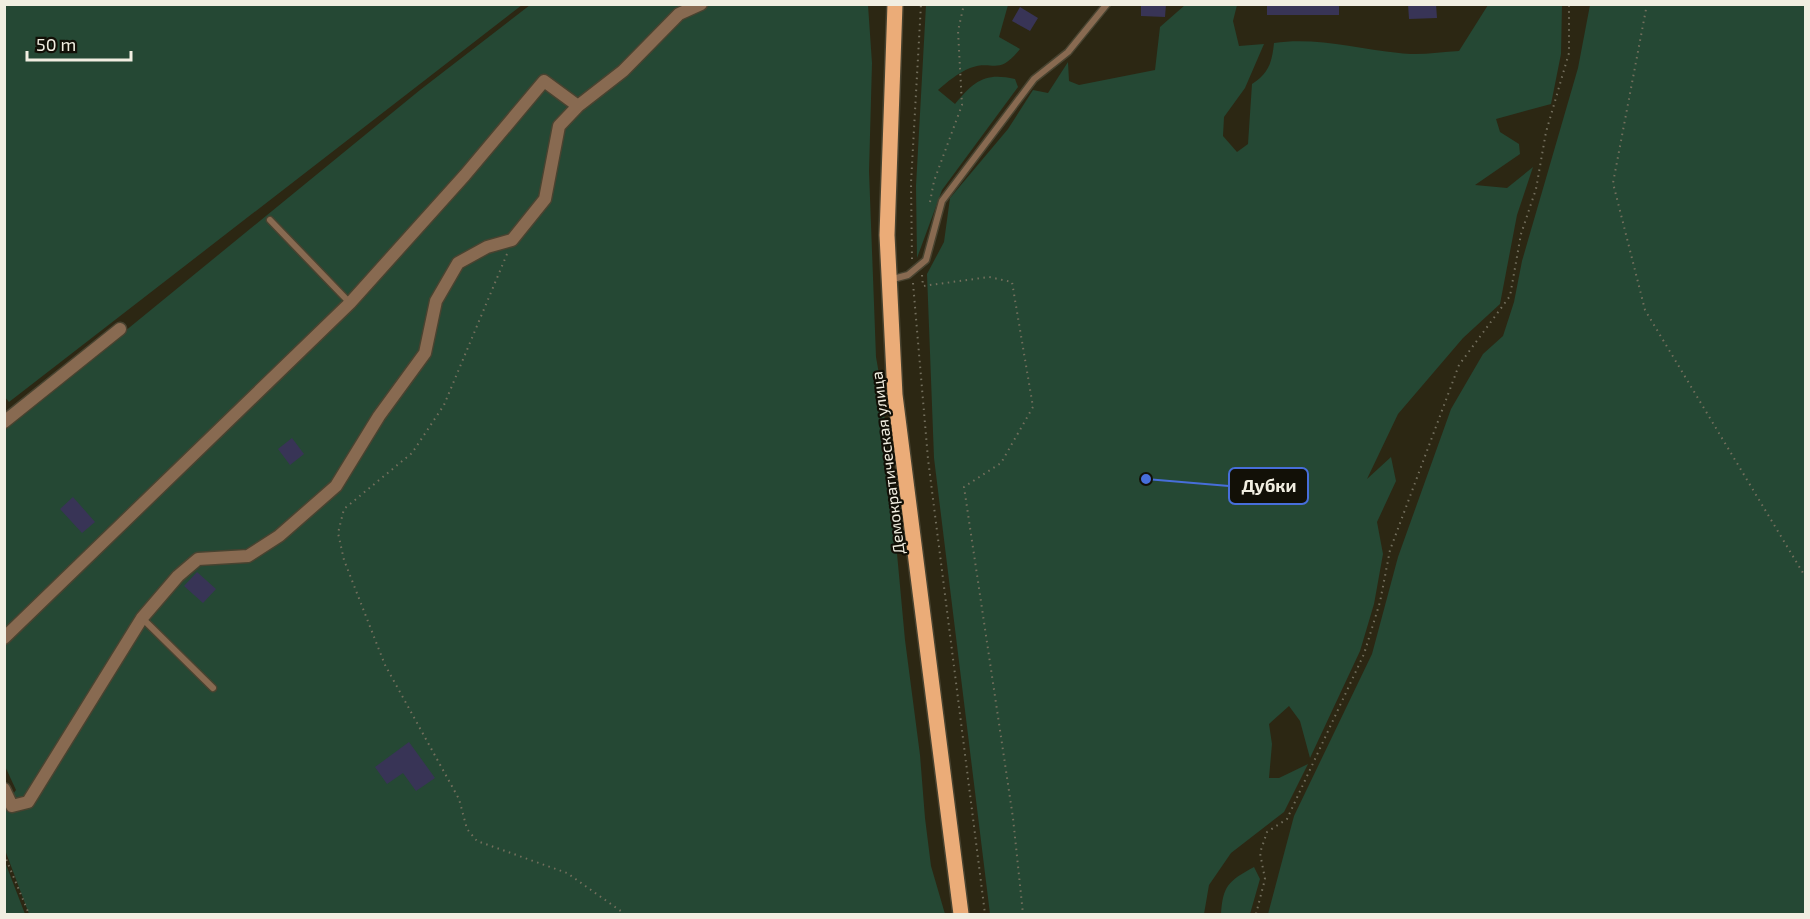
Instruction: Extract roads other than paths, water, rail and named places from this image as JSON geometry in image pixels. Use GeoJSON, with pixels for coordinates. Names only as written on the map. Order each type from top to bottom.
{"type":"FeatureCollection","features":[{"type":"Feature","properties":{"kind":"main road","name":"Демократическая улица"},"geometry":{"type":"LineString","coordinates":[[895,4],[887,235],[896,395],[961,915]]}},
{"type":"Feature","properties":{"kind":"street"},"geometry":{"type":"LineString","coordinates":[[4,789],[8,806],[28,802],[142,618],[178,576],[198,559],[248,556],[279,536],[336,486],[379,416],[425,353],[436,301],[458,263],[487,247],[512,240],[545,199],[559,126],[578,106],[623,71],[680,14],[701,4]]}},
{"type":"Feature","properties":{"kind":"street"},"geometry":{"type":"LineString","coordinates":[[4,638],[350,303],[465,175],[544,81],[578,106]]}},
{"type":"Feature","properties":{"kind":"street"},"geometry":{"type":"LineString","coordinates":[[4,422],[120,329]]}},
{"type":"Feature","properties":{"kind":"lane"},"geometry":{"type":"LineString","coordinates":[[888,280],[912,272],[926,260],[942,201],[1034,79],[1068,52],[1107,4]]}},
{"type":"Feature","properties":{"kind":"lane"},"geometry":{"type":"LineString","coordinates":[[270,220],[350,303]]}},
{"type":"Feature","properties":{"kind":"lane"},"geometry":{"type":"LineString","coordinates":[[142,618],[213,688]]}},
{"type":"Feature","properties":{"kind":"place","name":"Дубки"},"geometry":{"type":"Point","coordinates":[1146,479]}}]}
